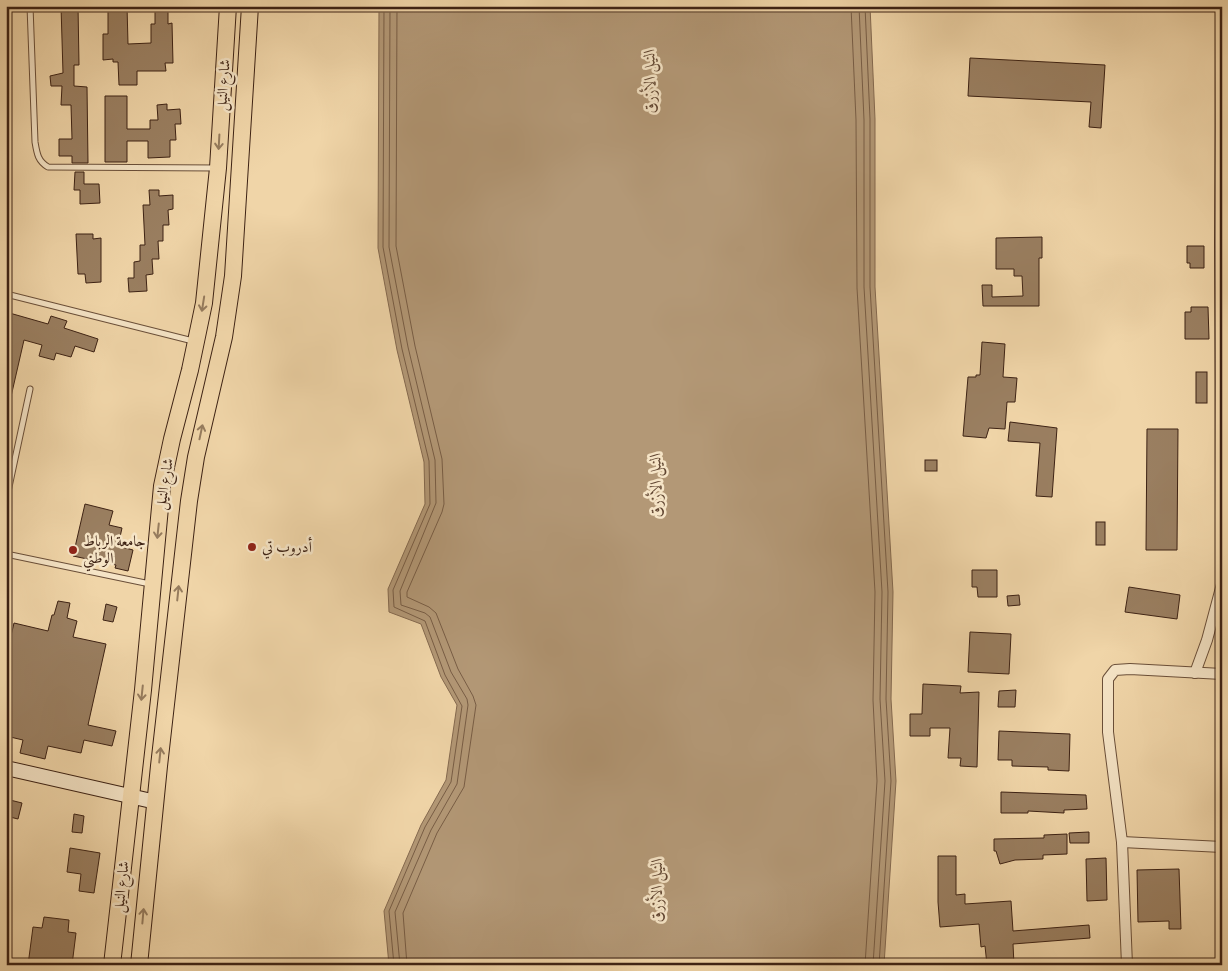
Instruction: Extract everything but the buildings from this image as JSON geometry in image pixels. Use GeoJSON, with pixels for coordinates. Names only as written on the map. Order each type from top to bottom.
{"type":"FeatureCollection","features":[{"type":"Feature","properties":{"kind":"main road","name":"شارع النيل"},"geometry":{"type":"LineString","coordinates":[[112,965],[162,486],[204,303],[218,168],[228,6]]}},
{"type":"Feature","properties":{"kind":"main road","name":"شارع النيل"},"geometry":{"type":"LineString","coordinates":[[138,965],[179,584],[196,457],[224,337],[233,276],[250,6]]}},
{"type":"Feature","properties":{"kind":"street"},"geometry":{"type":"LineString","coordinates":[[1222,10],[1222,521]]}},
{"type":"Feature","properties":{"kind":"street"},"geometry":{"type":"LineString","coordinates":[[1195,672],[1207,640],[1222,584]]}},
{"type":"Feature","properties":{"kind":"street"},"geometry":{"type":"LineString","coordinates":[[1127,965],[1122,842],[1108,732],[1108,679],[1115,670],[1130,669],[1222,674]]}},
{"type":"Feature","properties":{"kind":"street"},"geometry":{"type":"LineString","coordinates":[[6,768],[156,802]]}},
{"type":"Feature","properties":{"kind":"street"},"geometry":{"type":"LineString","coordinates":[[1122,842],[1222,847]]}},
{"type":"Feature","properties":{"kind":"lane"},"geometry":{"type":"LineString","coordinates":[[30,6],[35,142],[37,154],[42,163],[48,167],[218,168]]}},
{"type":"Feature","properties":{"kind":"lane"},"geometry":{"type":"LineString","coordinates":[[6,294],[196,341]]}},
{"type":"Feature","properties":{"kind":"lane"},"geometry":{"type":"LineString","coordinates":[[6,501],[30,390]]}},
{"type":"Feature","properties":{"kind":"lane"},"geometry":{"type":"LineString","coordinates":[[6,554],[152,585]]}},
{"type":"Feature","properties":{"kind":"water","name":"النيل الأزرق"},"geometry":{"type":"Polygon","coordinates":[[[379,6],[870,6],[875,119],[875,287],[893,592],[891,699],[896,781],[884,965],[389,965],[384,911],[421,825],[446,780],[457,705],[441,677],[421,624],[389,612],[388,589],[425,504],[424,462],[397,350],[378,248],[379,6]]]}},
{"type":"Feature","properties":{"kind":"place","name":"أدروب تي"},"geometry":{"type":"Point","coordinates":[252,547]}},
{"type":"Feature","properties":{"kind":"place","name":"جامعة الرباط الوطني"},"geometry":{"type":"Point","coordinates":[73,550]}}]}
